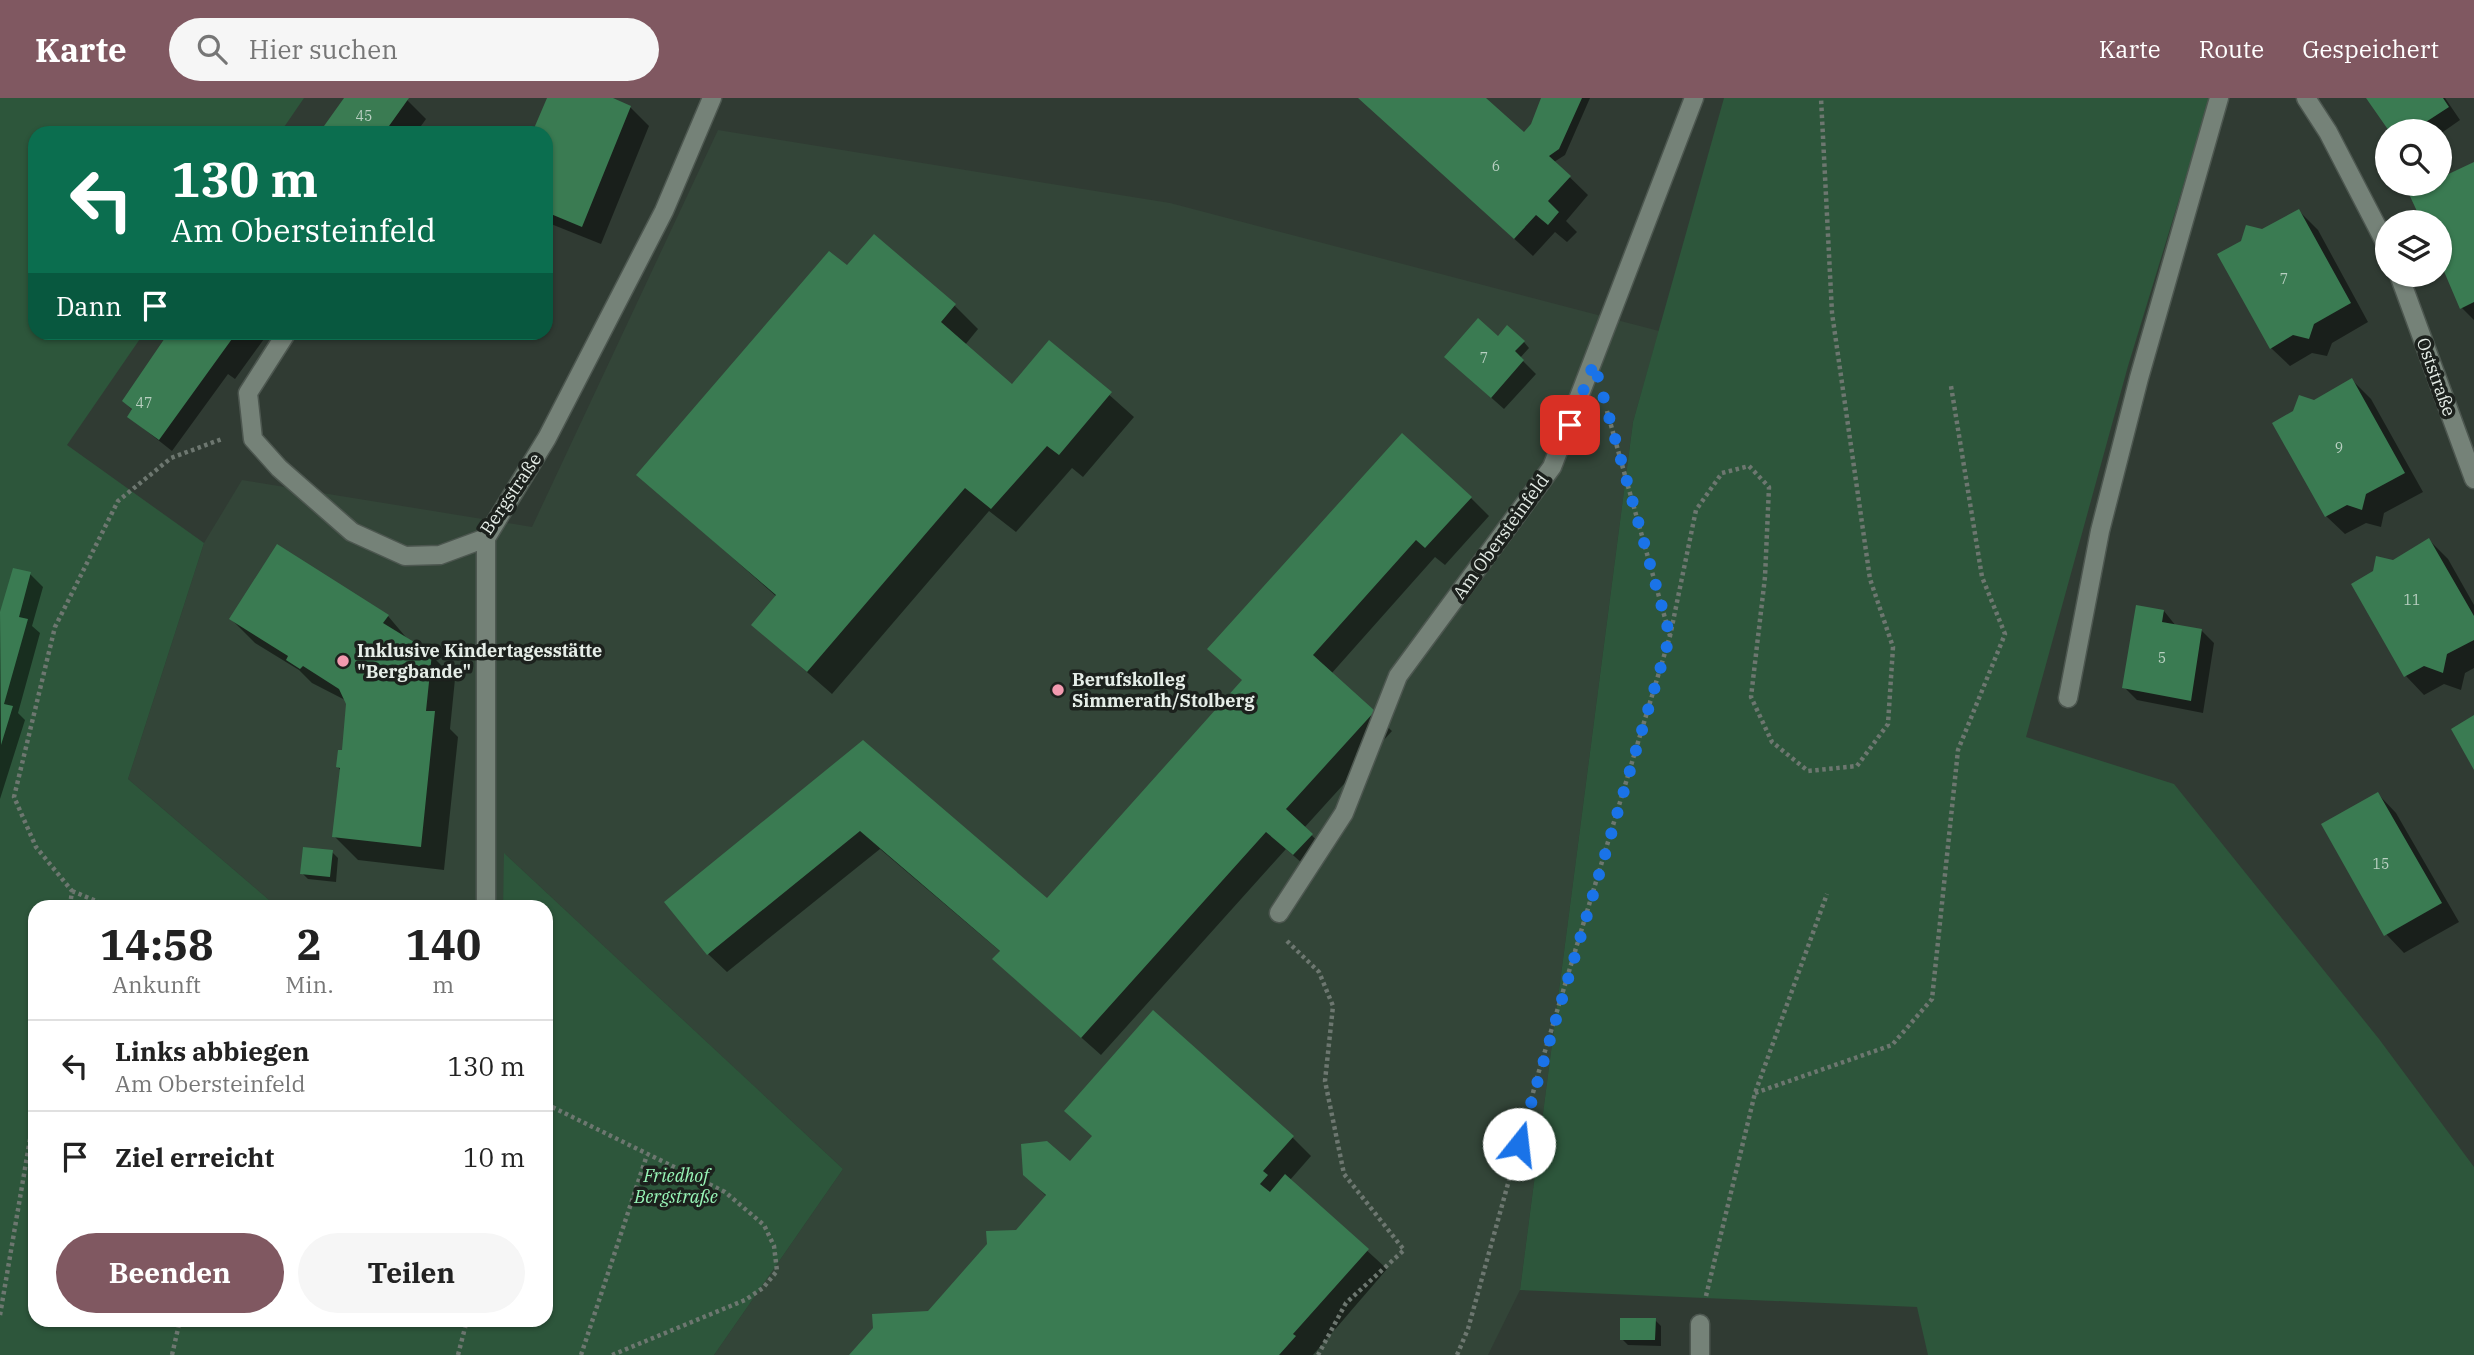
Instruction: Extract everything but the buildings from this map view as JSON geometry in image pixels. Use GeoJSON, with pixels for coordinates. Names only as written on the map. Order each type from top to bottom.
{"type":"FeatureCollection","features":[{"type":"Feature","properties":{"kind":"street","name":"Bergstraße"},"geometry":{"type":"LineString","coordinates":[[283,340],[248,393],[253,439],[279,468],[352,531],[405,556],[440,555],[486,538],[547,438],[652,235],[712,98]]}},
{"type":"Feature","properties":{"kind":"street","name":"Am Obersteinfeld"},"geometry":{"type":"LineString","coordinates":[[1279,913],[1344,813],[1398,676],[1552,467],[1694,98]]}},
{"type":"Feature","properties":{"kind":"street"},"geometry":{"type":"LineString","coordinates":[[2068,698],[2103,518],[2143,365],[2219,98]]}},
{"type":"Feature","properties":{"kind":"street"},"geometry":{"type":"LineString","coordinates":[[2305,98],[2328,132],[2375,223]]}},
{"type":"Feature","properties":{"kind":"street","name":"Oststraße"},"geometry":{"type":"LineString","coordinates":[[2403,287],[2474,479]]}},
{"type":"Feature","properties":{"kind":"street"},"geometry":{"type":"LineString","coordinates":[[486,538],[486,900]]}},
{"type":"Feature","properties":{"kind":"street"},"geometry":{"type":"LineString","coordinates":[[1699,1355],[1700,1324]]}},
{"type":"Feature","properties":{"kind":"path"},"geometry":{"type":"LineString","coordinates":[[1457,1355],[1468,1329],[1539,1071],[1670,636],[1696,510],[1723,473],[1749,466],[1769,487],[1765,577],[1751,697],[1772,743],[1808,771],[1857,766],[1888,724],[1893,647],[1870,579],[1832,313],[1821,98]]}},
{"type":"Feature","properties":{"kind":"path"},"geometry":{"type":"LineString","coordinates":[[1594,363],[1670,636]]}},
{"type":"Feature","properties":{"kind":"path"},"geometry":{"type":"LineString","coordinates":[[1755,1093],[1892,1045],[1931,999],[1958,750],[2005,634],[1982,577],[1951,386]]}},
{"type":"Feature","properties":{"kind":"path"},"geometry":{"type":"LineString","coordinates":[[94,900],[72,891],[36,847],[14,797],[55,627],[118,501],[171,458],[252,428]]}},
{"type":"Feature","properties":{"kind":"path"},"geometry":{"type":"LineString","coordinates":[[71,900],[72,891]]}},
{"type":"Feature","properties":{"kind":"path"},"geometry":{"type":"LineString","coordinates":[[1700,1324],[1755,1093],[1828,894]]}},
{"type":"Feature","properties":{"kind":"path"},"geometry":{"type":"LineString","coordinates":[[1279,913],[1287,943],[1319,972],[1333,1006],[1325,1081],[1343,1174],[1404,1250],[1346,1303],[1318,1355]]}},
{"type":"Feature","properties":{"kind":"path"},"geometry":{"type":"LineString","coordinates":[[553,1108],[725,1192],[764,1225],[774,1246],[776,1271],[762,1288],[745,1300],[612,1355]]}},
{"type":"Feature","properties":{"kind":"path"},"geometry":{"type":"LineString","coordinates":[[0,1315],[28,1151]]}},
{"type":"Feature","properties":{"kind":"path"},"geometry":{"type":"LineString","coordinates":[[581,1355],[647,1155]]}},
{"type":"Feature","properties":{"kind":"path"},"geometry":{"type":"LineString","coordinates":[[172,1355],[178,1327]]}},
{"type":"Feature","properties":{"kind":"path"},"geometry":{"type":"LineString","coordinates":[[458,1355],[465,1327]]}},
{"type":"Feature","properties":{"kind":"shaded area","name":"Berufskolleg Simmerath/Stolberg"},"geometry":{"type":"Polygon","coordinates":[[[718,130],[1170,203],[1659,331],[1633,422],[1520,1290],[1488,1355],[714,1355],[843,1169],[505,854],[503,900],[269,900],[128,779],[204,543],[242,480],[532,527],[718,130]]]}},
{"type":"Feature","properties":{"kind":"green space","name":"Friedhof Bergstraße"},"geometry":{"type":"Polygon","coordinates":[[[0,98],[304,98],[285,126],[28,126],[28,340],[139,340],[67,445],[204,543],[128,779],[269,900],[28,900],[28,1327],[553,1327],[553,900],[503,900],[504,853],[843,1169],[714,1355],[0,1355],[0,98]]]}},
{"type":"Feature","properties":{"kind":"green space"},"geometry":{"type":"Polygon","coordinates":[[[1724,98],[2210,98],[2128,366],[2026,737],[2174,784],[2379,1039],[2474,1167],[2474,1355],[1928,1355],[1917,1307],[1520,1290],[1633,422],[1724,98]]]}},
{"type":"Feature","properties":{"kind":"place","name":"Inklusive Kindertagesstätte \"Bergbande\""},"geometry":{"type":"Point","coordinates":[343,661]}},
{"type":"Feature","properties":{"kind":"place","name":"Berufskolleg Simmerath/Stolberg"},"geometry":{"type":"Point","coordinates":[1058,690]}},
{"type":"Feature","properties":{"kind":"route"},"geometry":{"type":"LineString","coordinates":[[1519,1144],[1670,636],[1594,363],[1570,425]]}}]}
